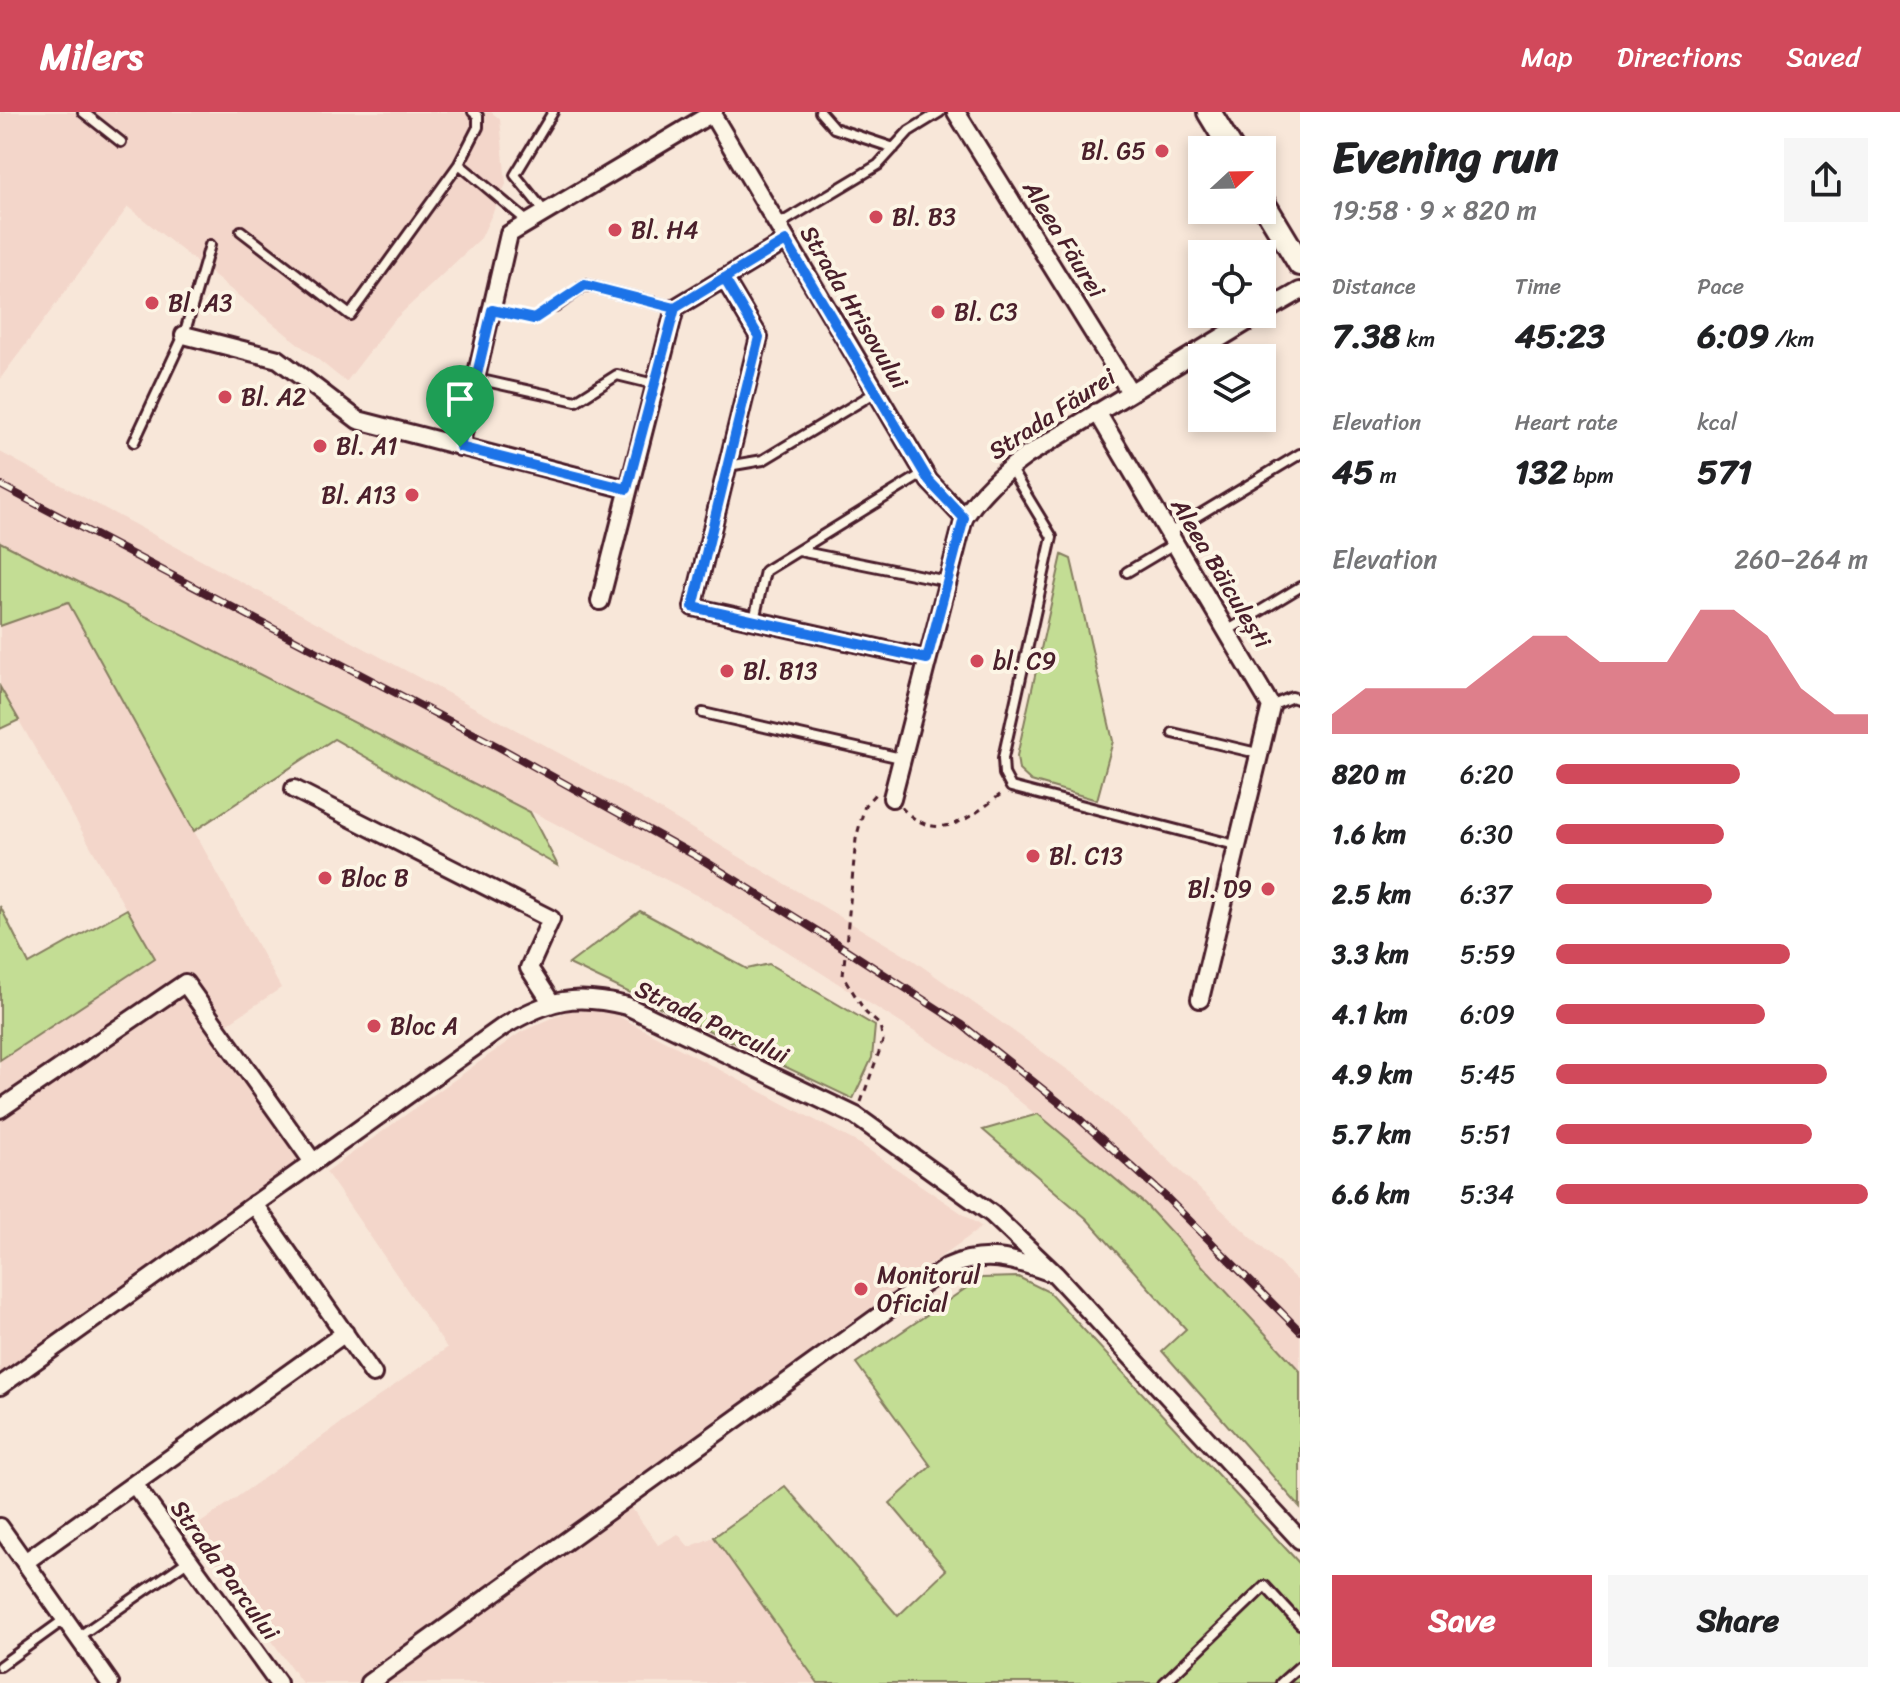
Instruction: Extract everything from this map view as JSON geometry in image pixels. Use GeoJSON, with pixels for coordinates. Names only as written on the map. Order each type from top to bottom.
{"type":"FeatureCollection","features":[{"type":"Feature","properties":{"kind":"street","name":"Aleea Făurei"},"geometry":{"type":"LineString","coordinates":[[956,112],[1130,392]]}},
{"type":"Feature","properties":{"kind":"street"},"geometry":{"type":"LineString","coordinates":[[1209,112],[1224,136]]}},
{"type":"Feature","properties":{"kind":"street"},"geometry":{"type":"LineString","coordinates":[[460,447],[509,234],[713,113]]}},
{"type":"Feature","properties":{"kind":"street","name":"Strada Hrisovului"},"geometry":{"type":"LineString","coordinates":[[713,113],[924,473],[964,518]]}},
{"type":"Feature","properties":{"kind":"street"},"geometry":{"type":"LineString","coordinates":[[1276,224],[1300,264]]}},
{"type":"Feature","properties":{"kind":"street"},"geometry":{"type":"LineString","coordinates":[[600,601],[675,308],[724,278],[782,233]]}},
{"type":"Feature","properties":{"kind":"street"},"geometry":{"type":"LineString","coordinates":[[724,278],[759,337],[693,607],[927,659]]}},
{"type":"Feature","properties":{"kind":"street","name":"Strada Făurei"},"geometry":{"type":"LineString","coordinates":[[1276,305],[1300,291]]}},
{"type":"Feature","properties":{"kind":"street","name":"Strada Făurei"},"geometry":{"type":"LineString","coordinates":[[892,798],[964,518],[983,491],[1010,467],[1236,328]]}},
{"type":"Feature","properties":{"kind":"street"},"geometry":{"type":"LineString","coordinates":[[184,335],[278,359],[358,420],[627,489]]}},
{"type":"Feature","properties":{"kind":"street","name":"Aleea Băiculești"},"geometry":{"type":"LineString","coordinates":[[1097,412],[1271,706]]}},
{"type":"Feature","properties":{"kind":"street"},"geometry":{"type":"LineString","coordinates":[[1200,999],[1262,754],[1271,706]]}},
{"type":"Feature","properties":{"kind":"street"},"geometry":{"type":"LineString","coordinates":[[294,789],[551,919],[529,968],[551,1002]]}},
{"type":"Feature","properties":{"kind":"street"},"geometry":{"type":"LineString","coordinates":[[0,1109],[185,983],[313,1162]]}},
{"type":"Feature","properties":{"kind":"street","name":"Strada Parcului"},"geometry":{"type":"LineString","coordinates":[[0,1386],[504,1026],[551,1002],[588,997],[627,1006],[856,1116],[992,1214],[1055,1274],[1300,1540]]}},
{"type":"Feature","properties":{"kind":"street"},"geometry":{"type":"LineString","coordinates":[[254,1204],[373,1374]]}},
{"type":"Feature","properties":{"kind":"street"},"geometry":{"type":"LineString","coordinates":[[369,1683],[947,1267],[974,1257],[989,1256],[1055,1274]]}},
{"type":"Feature","properties":{"kind":"street"},"geometry":{"type":"LineString","coordinates":[[25,1562],[345,1333]]}},
{"type":"Feature","properties":{"kind":"street","name":"Strada Parcului"},"geometry":{"type":"LineString","coordinates":[[134,1484],[278,1683]]}},
{"type":"Feature","properties":{"kind":"street"},"geometry":{"type":"LineString","coordinates":[[0,1527],[110,1683]]}},
{"type":"Feature","properties":{"kind":"lane"},"geometry":{"type":"LineString","coordinates":[[83,112],[121,142]]}},
{"type":"Feature","properties":{"kind":"lane"},"geometry":{"type":"LineString","coordinates":[[241,231],[350,315],[459,164],[478,127],[478,116],[473,112]]}},
{"type":"Feature","properties":{"kind":"lane"},"geometry":{"type":"LineString","coordinates":[[545,212],[515,175],[553,112]]}},
{"type":"Feature","properties":{"kind":"lane"},"geometry":{"type":"LineString","coordinates":[[820,112],[834,128],[894,148]]}},
{"type":"Feature","properties":{"kind":"lane"},"geometry":{"type":"LineString","coordinates":[[782,233],[878,165],[909,131],[940,112]]}},
{"type":"Feature","properties":{"kind":"lane"},"geometry":{"type":"LineString","coordinates":[[459,164],[528,222]]}},
{"type":"Feature","properties":{"kind":"lane"},"geometry":{"type":"LineString","coordinates":[[134,442],[184,335],[210,245]]}},
{"type":"Feature","properties":{"kind":"lane"},"geometry":{"type":"LineString","coordinates":[[555,307],[585,285],[675,308]]}},
{"type":"Feature","properties":{"kind":"lane"},"geometry":{"type":"LineString","coordinates":[[477,379],[576,401],[617,375],[654,384]]}},
{"type":"Feature","properties":{"kind":"lane"},"geometry":{"type":"LineString","coordinates":[[727,466],[763,460],[876,392]]}},
{"type":"Feature","properties":{"kind":"lane"},"geometry":{"type":"LineString","coordinates":[[1127,572],[1172,538],[1300,454]]}},
{"type":"Feature","properties":{"kind":"lane"},"geometry":{"type":"LineString","coordinates":[[1010,467],[1052,537],[1003,758],[1004,774],[1011,787],[1239,846]]}},
{"type":"Feature","properties":{"kind":"lane"},"geometry":{"type":"LineString","coordinates":[[754,621],[765,571],[924,473]]}},
{"type":"Feature","properties":{"kind":"lane"},"geometry":{"type":"LineString","coordinates":[[799,551],[947,581]]}},
{"type":"Feature","properties":{"kind":"lane"},"geometry":{"type":"LineString","coordinates":[[1227,631],[1300,587]]}},
{"type":"Feature","properties":{"kind":"lane"},"geometry":{"type":"LineString","coordinates":[[1271,706],[1292,697],[1300,700]]}},
{"type":"Feature","properties":{"kind":"lane"},"geometry":{"type":"LineString","coordinates":[[703,713],[901,758]]}},
{"type":"Feature","properties":{"kind":"lane"},"geometry":{"type":"LineString","coordinates":[[1173,733],[1262,754]]}},
{"type":"Feature","properties":{"kind":"lane"},"geometry":{"type":"LineString","coordinates":[[78,1637],[189,1560]]}},
{"type":"Feature","properties":{"kind":"lane"},"geometry":{"type":"LineString","coordinates":[[1164,1683],[1265,1586],[1300,1624]]}},
{"type":"Feature","properties":{"kind":"lane"},"geometry":{"type":"LineString","coordinates":[[0,1666],[65,1619]]}},
{"type":"Feature","properties":{"kind":"lane"},"geometry":{"type":"LineString","coordinates":[[1281,1683],[1300,1666]]}},
{"type":"Feature","properties":{"kind":"path"},"geometry":{"type":"LineString","coordinates":[[492,310],[534,319],[555,307]]}},
{"type":"Feature","properties":{"kind":"path"},"geometry":{"type":"LineString","coordinates":[[856,1116],[883,1041],[880,1025],[866,1013],[843,976],[856,839],[865,805],[878,791],[892,798],[912,819],[928,826],[952,825],[967,821],[1011,787]]}},
{"type":"Feature","properties":{"kind":"shaded area"},"geometry":{"type":"Polygon","coordinates":[[[0,112],[491,112],[500,119],[506,184],[481,238],[392,322],[346,382],[128,207],[0,379],[0,112]]]}},
{"type":"Feature","properties":{"kind":"shaded area"},"geometry":{"type":"Polygon","coordinates":[[[0,452],[620,786],[913,960],[1085,1082],[1300,1283],[1300,1371],[1145,1204],[1002,1087],[706,900],[0,542],[0,452]]]}},
{"type":"Feature","properties":{"kind":"shaded area"},"geometry":{"type":"Polygon","coordinates":[[[67,602],[281,988],[218,1030],[313,1162],[0,1386],[0,1060],[154,958],[0,687],[0,626],[67,602]]]}},
{"type":"Feature","properties":{"kind":"shaded area"},"geometry":{"type":"Polygon","coordinates":[[[607,1010],[860,1144],[982,1227],[619,1490],[658,1545],[678,1534],[689,1547],[714,1537],[818,1683],[302,1683],[192,1529],[447,1348],[326,1172],[521,1032],[568,1011],[607,1010]]]}},
{"type":"Feature","properties":{"kind":"green space"},"geometry":{"type":"Polygon","coordinates":[[[0,542],[530,812],[558,866],[334,739],[194,831],[68,602],[0,626],[0,542]]]}},
{"type":"Feature","properties":{"kind":"green space"},"geometry":{"type":"Polygon","coordinates":[[[1062,555],[1071,559],[1113,741],[1097,800],[1031,781],[1019,770],[1017,756],[1062,555]]]}},
{"type":"Feature","properties":{"kind":"green space"},"geometry":{"type":"Polygon","coordinates":[[[0,687],[19,720],[0,729],[0,687]]]}},
{"type":"Feature","properties":{"kind":"green space"},"geometry":{"type":"Polygon","coordinates":[[[0,906],[29,964],[127,909],[155,958],[0,1060],[0,906]]]}},
{"type":"Feature","properties":{"kind":"green space"},"geometry":{"type":"Polygon","coordinates":[[[640,911],[747,969],[769,964],[875,1026],[872,1058],[853,1099],[569,964],[640,911]]]}},
{"type":"Feature","properties":{"kind":"green space"},"geometry":{"type":"Polygon","coordinates":[[[1038,1114],[1145,1204],[1300,1371],[1300,1507],[1162,1351],[1186,1329],[1086,1218],[983,1130],[1038,1114]]]}},
{"type":"Feature","properties":{"kind":"green space"},"geometry":{"type":"Polygon","coordinates":[[[1018,1277],[1049,1292],[1300,1564],[1300,1683],[818,1683],[714,1537],[785,1486],[898,1616],[946,1570],[890,1503],[931,1466],[856,1363],[981,1278],[1018,1277]]]}},
{"type":"Feature","properties":{"kind":"railway"},"geometry":{"type":"LineString","coordinates":[[0,485],[497,746],[703,860],[961,1024],[1075,1115],[1168,1199],[1300,1331]]}},
{"type":"Feature","properties":{"kind":"place","name":"Bl. G5"},"geometry":{"type":"Point","coordinates":[1162,151]}},
{"type":"Feature","properties":{"kind":"place","name":"Bl. B3"},"geometry":{"type":"Point","coordinates":[876,217]}},
{"type":"Feature","properties":{"kind":"place","name":"Bl. H4"},"geometry":{"type":"Point","coordinates":[615,230]}},
{"type":"Feature","properties":{"kind":"place","name":"Bl. A3"},"geometry":{"type":"Point","coordinates":[152,303]}},
{"type":"Feature","properties":{"kind":"place","name":"Bl. C3"},"geometry":{"type":"Point","coordinates":[938,312]}},
{"type":"Feature","properties":{"kind":"place","name":"Bl. A2"},"geometry":{"type":"Point","coordinates":[225,397]}},
{"type":"Feature","properties":{"kind":"place","name":"Bl. A1"},"geometry":{"type":"Point","coordinates":[320,446]}},
{"type":"Feature","properties":{"kind":"place","name":"Bl. A13"},"geometry":{"type":"Point","coordinates":[412,495]}},
{"type":"Feature","properties":{"kind":"place","name":"bl. C9"},"geometry":{"type":"Point","coordinates":[977,661]}},
{"type":"Feature","properties":{"kind":"place","name":"Bl. B13"},"geometry":{"type":"Point","coordinates":[727,671]}},
{"type":"Feature","properties":{"kind":"place","name":"Bl. C13"},"geometry":{"type":"Point","coordinates":[1033,856]}},
{"type":"Feature","properties":{"kind":"place","name":"Bloc B"},"geometry":{"type":"Point","coordinates":[325,878]}},
{"type":"Feature","properties":{"kind":"place","name":"Bl. D9"},"geometry":{"type":"Point","coordinates":[1268,889]}},
{"type":"Feature","properties":{"kind":"place","name":"Bloc A"},"geometry":{"type":"Point","coordinates":[374,1026]}},
{"type":"Feature","properties":{"kind":"place","name":"Monitorul Oficial"},"geometry":{"type":"Point","coordinates":[861,1289]}},
{"type":"Feature","properties":{"kind":"route"},"geometry":{"type":"LineString","coordinates":[[460,447],[492,310],[534,319],[585,285],[675,308],[786,241],[929,481],[964,518],[927,659],[693,607],[759,337],[724,278],[675,308],[627,489],[460,447]]}}]}
